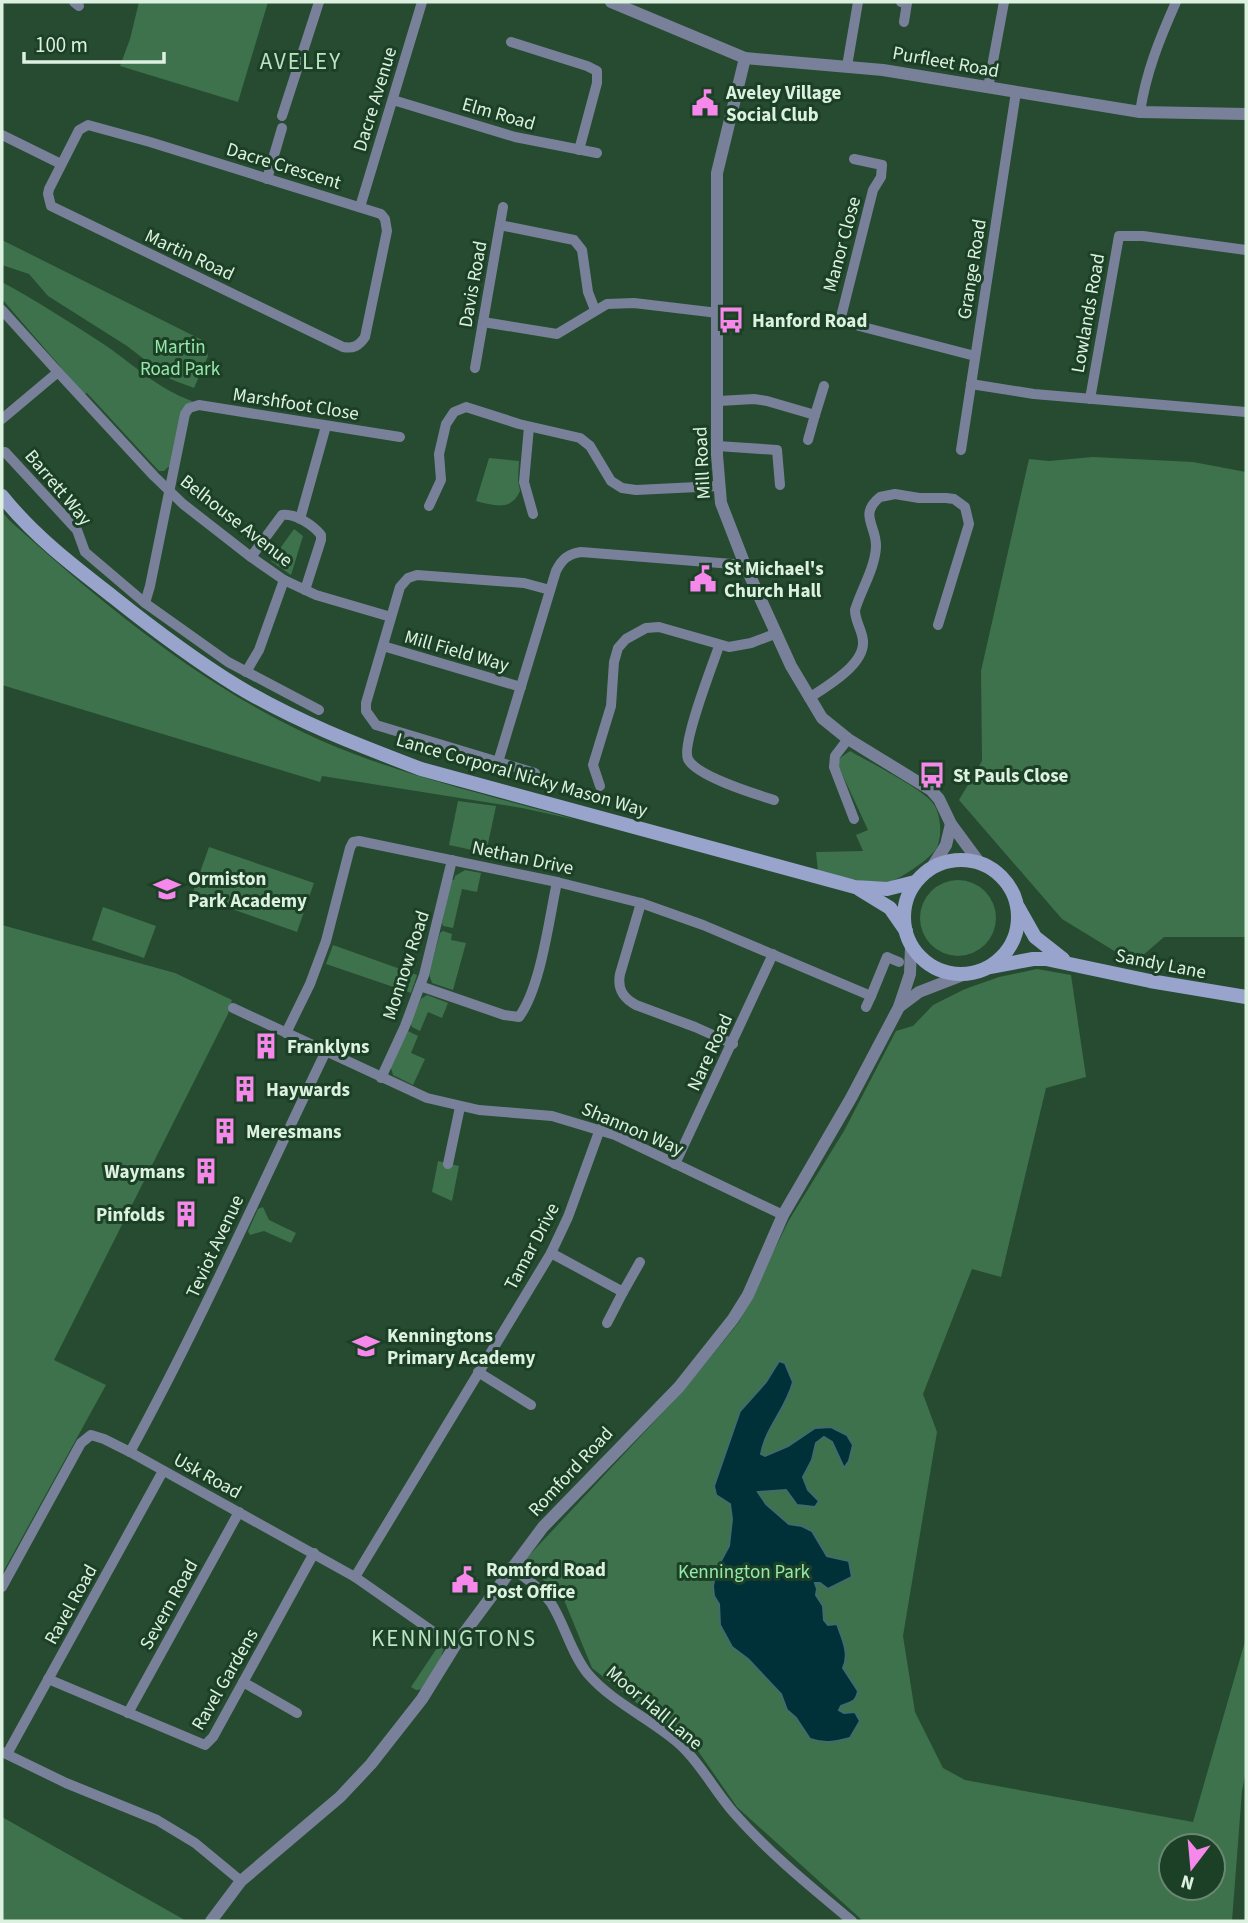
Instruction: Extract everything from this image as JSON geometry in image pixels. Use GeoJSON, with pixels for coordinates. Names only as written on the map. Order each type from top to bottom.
{"type":"FeatureCollection","features":[{"type":"Feature","properties":{"kind":"main road","name":"Lance Corporal Nicky Mason Way"},"geometry":{"type":"LineString","coordinates":[[2,496],[16,514],[56,553],[189,656],[238,687],[296,718],[353,743],[421,769],[855,887],[887,889],[915,881]]}},
{"type":"Feature","properties":{"kind":"main road"},"geometry":{"type":"LineString","coordinates":[[950,860],[979,862],[995,870],[1014,894],[1018,907],[1017,927],[1012,941],[998,961],[989,967],[963,975],[939,970],[911,946],[906,932],[905,907],[915,881],[932,867],[950,860]]}},
{"type":"Feature","properties":{"kind":"main road","name":"Lance Corporal Nicky Mason Way"},"geometry":{"type":"LineString","coordinates":[[855,887],[890,908],[906,932]]}},
{"type":"Feature","properties":{"kind":"main road","name":"Sandy Lane"},"geometry":{"type":"LineString","coordinates":[[1018,907],[1035,937],[1053,953],[1070,963]]}},
{"type":"Feature","properties":{"kind":"main road","name":"Sandy Lane"},"geometry":{"type":"LineString","coordinates":[[989,967],[1033,959],[1070,963],[1246,998]]}},
{"type":"Feature","properties":{"kind":"street"},"geometry":{"type":"LineString","coordinates":[[282,116],[319,2]]}},
{"type":"Feature","properties":{"kind":"street","name":"Dacre Avenue"},"geometry":{"type":"LineString","coordinates":[[360,207],[422,2]]}},
{"type":"Feature","properties":{"kind":"street","name":"Purfleet Road"},"geometry":{"type":"LineString","coordinates":[[611,2],[745,58],[883,70],[1139,112],[1246,114]]}},
{"type":"Feature","properties":{"kind":"street"},"geometry":{"type":"LineString","coordinates":[[847,66],[858,2]]}},
{"type":"Feature","properties":{"kind":"street"},"geometry":{"type":"LineString","coordinates":[[901,2],[907,3],[904,22]]}},
{"type":"Feature","properties":{"kind":"street"},"geometry":{"type":"LineString","coordinates":[[988,88],[1004,2]]}},
{"type":"Feature","properties":{"kind":"street"},"geometry":{"type":"LineString","coordinates":[[1139,112],[1157,44],[1176,2]]}},
{"type":"Feature","properties":{"kind":"street"},"geometry":{"type":"LineString","coordinates":[[511,42],[597,71],[597,83],[579,150]]}},
{"type":"Feature","properties":{"kind":"street","name":"Mill Road"},"geometry":{"type":"LineString","coordinates":[[745,58],[717,173],[718,486],[721,503],[745,565],[791,666],[822,718],[848,739],[931,790],[939,799],[951,824],[979,862]]}},
{"type":"Feature","properties":{"kind":"street","name":"Grange Road"},"geometry":{"type":"LineString","coordinates":[[961,450],[1016,92]]}},
{"type":"Feature","properties":{"kind":"street","name":"Elm Road"},"geometry":{"type":"LineString","coordinates":[[393,100],[515,137],[597,153]]}},
{"type":"Feature","properties":{"kind":"street","name":"Dacre Crescent"},"geometry":{"type":"LineString","coordinates":[[61,164],[79,130],[88,125],[381,214],[388,225],[365,337],[357,346]]}},
{"type":"Feature","properties":{"kind":"street"},"geometry":{"type":"LineString","coordinates":[[267,179],[282,128]]}},
{"type":"Feature","properties":{"kind":"street"},"geometry":{"type":"LineString","coordinates":[[2,135],[61,164]]}},
{"type":"Feature","properties":{"kind":"street","name":"Manor Close"},"geometry":{"type":"LineString","coordinates":[[854,159],[883,164],[881,177],[873,190],[840,321],[975,356]]}},
{"type":"Feature","properties":{"kind":"street","name":"Martin Road"},"geometry":{"type":"LineString","coordinates":[[61,164],[48,194],[51,206],[343,347],[357,346]]}},
{"type":"Feature","properties":{"kind":"street","name":"Davis Road"},"geometry":{"type":"LineString","coordinates":[[475,368],[503,207]]}},
{"type":"Feature","properties":{"kind":"street"},"geometry":{"type":"LineString","coordinates":[[500,225],[574,240],[582,250],[588,292],[595,310]]}},
{"type":"Feature","properties":{"kind":"street","name":"Lowlands Road"},"geometry":{"type":"LineString","coordinates":[[1090,399],[1119,236],[1143,236],[1246,250]]}},
{"type":"Feature","properties":{"kind":"street"},"geometry":{"type":"LineString","coordinates":[[483,323],[557,334],[607,304],[621,303],[718,313]]}},
{"type":"Feature","properties":{"kind":"street","name":"Belhouse Avenue"},"geometry":{"type":"LineString","coordinates":[[2,310],[169,491],[251,557],[284,580],[316,595],[391,617]]}},
{"type":"Feature","properties":{"kind":"street"},"geometry":{"type":"LineString","coordinates":[[2,419],[58,372]]}},
{"type":"Feature","properties":{"kind":"street"},"geometry":{"type":"LineString","coordinates":[[971,384],[1034,394],[1246,412]]}},
{"type":"Feature","properties":{"kind":"street"},"geometry":{"type":"LineString","coordinates":[[808,440],[824,386]]}},
{"type":"Feature","properties":{"kind":"street"},"geometry":{"type":"LineString","coordinates":[[719,401],[754,399],[815,415]]}},
{"type":"Feature","properties":{"kind":"street","name":"Marshfoot Close"},"geometry":{"type":"LineString","coordinates":[[169,491],[185,414],[193,405],[400,437]]}},
{"type":"Feature","properties":{"kind":"street"},"geometry":{"type":"LineString","coordinates":[[429,506],[441,481],[439,454],[446,424],[454,412],[461,408],[474,408],[529,426],[580,438],[590,446],[611,481],[622,488],[636,490],[718,486]]}},
{"type":"Feature","properties":{"kind":"street"},"geometry":{"type":"LineString","coordinates":[[300,519],[326,426]]}},
{"type":"Feature","properties":{"kind":"street"},"geometry":{"type":"LineString","coordinates":[[529,426],[524,482],[533,514]]}},
{"type":"Feature","properties":{"kind":"street"},"geometry":{"type":"LineString","coordinates":[[718,446],[777,450],[780,485]]}},
{"type":"Feature","properties":{"kind":"street","name":"Barrett Way"},"geometry":{"type":"LineString","coordinates":[[5,452],[77,530],[85,552],[145,603],[193,639],[246,672],[319,710]]}},
{"type":"Feature","properties":{"kind":"street"},"geometry":{"type":"LineString","coordinates":[[145,603],[169,491]]}},
{"type":"Feature","properties":{"kind":"street"},"geometry":{"type":"LineString","coordinates":[[809,698],[851,666],[862,652],[863,639],[855,618],[855,610],[876,551],[869,515],[870,509],[880,497],[895,495],[946,498],[954,499],[965,507],[969,524],[939,625]]}},
{"type":"Feature","properties":{"kind":"street"},"geometry":{"type":"LineString","coordinates":[[251,557],[282,515],[300,519],[321,535],[305,590]]}},
{"type":"Feature","properties":{"kind":"street"},"geometry":{"type":"LineString","coordinates":[[498,762],[561,561],[571,554],[581,552],[745,565]]}},
{"type":"Feature","properties":{"kind":"street"},"geometry":{"type":"LineString","coordinates":[[536,774],[376,725],[370,720],[366,703],[400,587],[408,578],[417,575],[524,583],[550,590]]}},
{"type":"Feature","properties":{"kind":"street"},"geometry":{"type":"LineString","coordinates":[[246,672],[263,640],[284,580]]}},
{"type":"Feature","properties":{"kind":"street"},"geometry":{"type":"LineString","coordinates":[[600,786],[593,765],[611,706],[614,662],[618,648],[635,633],[646,628],[659,627],[719,646],[741,646],[776,633]]}},
{"type":"Feature","properties":{"kind":"street","name":"Mill Field Way"},"geometry":{"type":"LineString","coordinates":[[383,646],[521,687]]}},
{"type":"Feature","properties":{"kind":"street"},"geometry":{"type":"LineString","coordinates":[[719,646],[689,735],[686,755],[689,762],[731,786],[774,800]]}},
{"type":"Feature","properties":{"kind":"street"},"geometry":{"type":"LineString","coordinates":[[848,739],[835,756],[834,767],[854,820]]}},
{"type":"Feature","properties":{"kind":"street"},"geometry":{"type":"LineString","coordinates":[[932,867],[946,845],[951,824]]}},
{"type":"Feature","properties":{"kind":"street","name":"Nethan Drive"},"geometry":{"type":"LineString","coordinates":[[286,1033],[319,962],[334,915],[347,854],[353,842],[359,841],[557,882],[641,903],[773,954],[871,996]]}},
{"type":"Feature","properties":{"kind":"street","name":"Monnow Road"},"geometry":{"type":"LineString","coordinates":[[381,1078],[420,986],[452,860]]}},
{"type":"Feature","properties":{"kind":"street"},"geometry":{"type":"LineString","coordinates":[[420,986],[504,1015],[519,1017],[527,1005],[539,965],[557,882]]}},
{"type":"Feature","properties":{"kind":"street"},"geometry":{"type":"LineString","coordinates":[[641,903],[620,974],[618,983],[621,992],[627,1001],[636,1006],[733,1044]]}},
{"type":"Feature","properties":{"kind":"street","name":"Romford Road"},"geometry":{"type":"LineString","coordinates":[[211,1921],[241,1881],[340,1797],[371,1764],[430,1688],[456,1644],[512,1567],[566,1502],[679,1387],[733,1319],[748,1295],[783,1215],[851,1098],[899,1007],[910,974],[911,946]]}},
{"type":"Feature","properties":{"kind":"street","name":"Nare Road"},"geometry":{"type":"LineString","coordinates":[[675,1164],[773,954]]}},
{"type":"Feature","properties":{"kind":"street"},"geometry":{"type":"LineString","coordinates":[[866,1007],[887,957],[899,961]]}},
{"type":"Feature","properties":{"kind":"street","name":"Romford Road"},"geometry":{"type":"LineString","coordinates":[[899,1007],[919,992],[963,975]]}},
{"type":"Feature","properties":{"kind":"street","name":"Shannon Way"},"geometry":{"type":"LineString","coordinates":[[233,1008],[427,1098],[460,1107],[552,1116],[600,1129],[783,1215]]}},
{"type":"Feature","properties":{"kind":"street","name":"Teviot Avenue"},"geometry":{"type":"LineString","coordinates":[[130,1452],[185,1349],[326,1051]]}},
{"type":"Feature","properties":{"kind":"street"},"geometry":{"type":"LineString","coordinates":[[448,1164],[460,1107]]}},
{"type":"Feature","properties":{"kind":"street","name":"Tamar Drive"},"geometry":{"type":"LineString","coordinates":[[355,1577],[551,1253],[568,1217],[600,1129]]}},
{"type":"Feature","properties":{"kind":"street"},"geometry":{"type":"LineString","coordinates":[[551,1253],[623,1292]]}},
{"type":"Feature","properties":{"kind":"street"},"geometry":{"type":"LineString","coordinates":[[607,1323],[640,1262]]}},
{"type":"Feature","properties":{"kind":"street"},"geometry":{"type":"LineString","coordinates":[[478,1372],[531,1405]]}},
{"type":"Feature","properties":{"kind":"street","name":"Usk Road"},"geometry":{"type":"LineString","coordinates":[[2,1587],[85,1438],[91,1435],[130,1452],[314,1553],[456,1644]]}},
{"type":"Feature","properties":{"kind":"street","name":"Ravel Road"},"geometry":{"type":"LineString","coordinates":[[4,1753],[163,1471]]}},
{"type":"Feature","properties":{"kind":"street","name":"Severn Road"},"geometry":{"type":"LineString","coordinates":[[128,1713],[239,1512]]}},
{"type":"Feature","properties":{"kind":"street","name":"Ravel Gardens"},"geometry":{"type":"LineString","coordinates":[[48,1679],[205,1745],[213,1737],[314,1553]]}},
{"type":"Feature","properties":{"kind":"street","name":"Moor Hall Lane"},"geometry":{"type":"LineString","coordinates":[[512,1567],[534,1584],[550,1602],[575,1655],[589,1674],[606,1690],[678,1743],[758,1839],[852,1921]]}},
{"type":"Feature","properties":{"kind":"street"},"geometry":{"type":"LineString","coordinates":[[243,1682],[297,1713]]}},
{"type":"Feature","properties":{"kind":"street"},"geometry":{"type":"LineString","coordinates":[[4,1753],[66,1783],[157,1820],[195,1843],[241,1881]]}},
{"type":"Feature","properties":{"kind":"green space"},"geometry":{"type":"Polygon","coordinates":[[[139,2],[268,2],[238,102],[120,66],[139,2]]]}},
{"type":"Feature","properties":{"kind":"green space","name":"Martin Road Park"},"geometry":{"type":"Polygon","coordinates":[[[2,240],[204,341],[208,356],[194,388],[170,379],[127,346],[48,296],[29,274],[2,265],[2,240]]]}},
{"type":"Feature","properties":{"kind":"green space"},"geometry":{"type":"Polygon","coordinates":[[[2,282],[105,345],[157,383],[192,401],[171,468],[159,471],[87,393],[84,394],[2,299],[2,282]]]}},
{"type":"Feature","properties":{"kind":"green space"},"geometry":{"type":"Polygon","coordinates":[[[1093,457],[1193,462],[1246,472],[1246,937],[1164,937],[1134,963],[1062,919],[959,800],[982,761],[981,671],[1029,459],[1049,461],[1093,457]]]}},
{"type":"Feature","properties":{"kind":"green space"},"geometry":{"type":"Polygon","coordinates":[[[489,458],[519,461],[520,491],[512,502],[496,505],[476,501],[489,458]]]}},
{"type":"Feature","properties":{"kind":"green space"},"geometry":{"type":"Polygon","coordinates":[[[2,512],[82,584],[158,643],[237,697],[279,720],[322,741],[384,765],[577,820],[522,808],[322,776],[320,782],[2,685],[2,512]]]}},
{"type":"Feature","properties":{"kind":"green space"},"geometry":{"type":"Polygon","coordinates":[[[294,529],[303,536],[291,575],[271,561],[294,529]]]}},
{"type":"Feature","properties":{"kind":"green space"},"geometry":{"type":"Polygon","coordinates":[[[850,751],[926,796],[935,806],[939,818],[940,831],[936,849],[921,863],[893,881],[871,882],[818,872],[816,852],[863,851],[856,835],[868,830],[838,765],[840,758],[850,751]]]}},
{"type":"Feature","properties":{"kind":"green space"},"geometry":{"type":"Polygon","coordinates":[[[458,801],[496,806],[486,853],[449,845],[458,801]]]}},
{"type":"Feature","properties":{"kind":"green space"},"geometry":{"type":"Polygon","coordinates":[[[209,847],[314,883],[297,932],[192,895],[209,847]]]}},
{"type":"Feature","properties":{"kind":"green space"},"geometry":{"type":"Polygon","coordinates":[[[465,870],[481,873],[477,892],[462,889],[453,928],[443,926],[451,879],[454,880],[455,876],[465,870]]]}},
{"type":"Feature","properties":{"kind":"green space"},"geometry":{"type":"Polygon","coordinates":[[[958,880],[973,883],[985,891],[993,903],[996,918],[993,933],[985,945],[973,953],[958,956],[943,953],[931,945],[923,933],[920,918],[923,903],[931,891],[943,883],[958,880]]]}},
{"type":"Feature","properties":{"kind":"green space"},"geometry":{"type":"Polygon","coordinates":[[[103,907],[156,926],[144,958],[92,940],[103,907]]]}},
{"type":"Feature","properties":{"kind":"green space"},"geometry":{"type":"Polygon","coordinates":[[[2,925],[175,973],[232,1000],[228,1014],[54,1360],[106,1385],[2,1574],[2,925]]]}},
{"type":"Feature","properties":{"kind":"green space"},"geometry":{"type":"Polygon","coordinates":[[[443,931],[452,934],[451,940],[466,943],[453,990],[432,983],[429,974],[440,933],[443,931]]]}},
{"type":"Feature","properties":{"kind":"green space"},"geometry":{"type":"Polygon","coordinates":[[[333,945],[417,975],[411,993],[326,964],[333,945]]]}},
{"type":"Feature","properties":{"kind":"green space","name":"Kennington Park"},"geometry":{"type":"Polygon","coordinates":[[[1037,969],[1071,975],[1086,1077],[1046,1088],[1001,1277],[972,1269],[923,1394],[937,1432],[903,1636],[915,1712],[943,1768],[965,1780],[1193,1822],[1246,1638],[1246,1770],[1232,1921],[863,1921],[737,1807],[698,1751],[592,1668],[562,1595],[522,1563],[683,1391],[739,1322],[789,1220],[844,1131],[896,1031],[913,1026],[933,1005],[965,989],[999,977],[1037,969]]]}},
{"type":"Feature","properties":{"kind":"green space"},"geometry":{"type":"Polygon","coordinates":[[[427,995],[448,1003],[442,1018],[428,1012],[420,1031],[412,1027],[410,1022],[421,999],[427,995]]]}},
{"type":"Feature","properties":{"kind":"green space"},"geometry":{"type":"Polygon","coordinates":[[[408,1031],[418,1036],[411,1053],[425,1059],[413,1085],[393,1075],[390,1065],[408,1031]]]}},
{"type":"Feature","properties":{"kind":"green space"},"geometry":{"type":"Polygon","coordinates":[[[438,1161],[459,1166],[452,1201],[432,1192],[438,1161]]]}},
{"type":"Feature","properties":{"kind":"green space"},"geometry":{"type":"Polygon","coordinates":[[[263,1207],[269,1220],[296,1233],[291,1243],[264,1231],[250,1235],[248,1231],[258,1209],[263,1207]]]}},
{"type":"Feature","properties":{"kind":"green space"},"geometry":{"type":"Polygon","coordinates":[[[441,1642],[446,1642],[439,1663],[424,1689],[416,1690],[411,1687],[441,1642]]]}},
{"type":"Feature","properties":{"kind":"green space"},"geometry":{"type":"Polygon","coordinates":[[[2,1817],[183,1919],[185,1921],[2,1921],[2,1817]]]}},
{"type":"Feature","properties":{"kind":"water"},"geometry":{"type":"Polygon","coordinates":[[[779,1361],[785,1363],[793,1382],[767,1435],[761,1454],[765,1456],[788,1446],[815,1428],[831,1427],[847,1435],[853,1445],[849,1461],[844,1468],[832,1442],[824,1437],[816,1443],[812,1460],[803,1477],[808,1490],[819,1501],[815,1507],[797,1505],[786,1490],[758,1492],[766,1504],[789,1524],[812,1531],[827,1556],[849,1561],[852,1577],[828,1589],[815,1583],[816,1595],[823,1606],[824,1620],[828,1625],[837,1624],[843,1640],[846,1657],[843,1668],[858,1691],[854,1700],[841,1706],[839,1710],[844,1713],[855,1712],[860,1721],[850,1738],[834,1741],[820,1742],[810,1739],[787,1710],[781,1694],[748,1659],[732,1647],[720,1625],[719,1604],[714,1596],[716,1570],[729,1546],[732,1519],[730,1504],[716,1495],[714,1486],[740,1411],[766,1382],[779,1361]]]}},
{"type":"Feature","properties":{"kind":"place","name":"Aveley Village Social Club"},"geometry":{"type":"Point","coordinates":[705,103]}},
{"type":"Feature","properties":{"kind":"place","name":"Hanford Road"},"geometry":{"type":"Point","coordinates":[731,320]}},
{"type":"Feature","properties":{"kind":"place","name":"St Michael's Church Hall"},"geometry":{"type":"Point","coordinates":[703,579]}},
{"type":"Feature","properties":{"kind":"place","name":"St Pauls Close"},"geometry":{"type":"Point","coordinates":[932,775]}},
{"type":"Feature","properties":{"kind":"place","name":"Ormiston Park Academy"},"geometry":{"type":"Point","coordinates":[167,889]}},
{"type":"Feature","properties":{"kind":"place","name":"Franklyns"},"geometry":{"type":"Point","coordinates":[266,1046]}},
{"type":"Feature","properties":{"kind":"place","name":"Haywards"},"geometry":{"type":"Point","coordinates":[245,1089]}},
{"type":"Feature","properties":{"kind":"place","name":"Meresmans"},"geometry":{"type":"Point","coordinates":[225,1131]}},
{"type":"Feature","properties":{"kind":"place","name":"Waymans"},"geometry":{"type":"Point","coordinates":[206,1171]}},
{"type":"Feature","properties":{"kind":"place","name":"Pinfolds"},"geometry":{"type":"Point","coordinates":[186,1214]}},
{"type":"Feature","properties":{"kind":"place","name":"Kenningtons Primary Academy"},"geometry":{"type":"Point","coordinates":[366,1346]}},
{"type":"Feature","properties":{"kind":"place","name":"Romford Road Post Office"},"geometry":{"type":"Point","coordinates":[465,1580]}},
{"type":"Feature","properties":{"kind":"district","name":"AVELEY"},"geometry":{"type":"Point","coordinates":[301,61]}},
{"type":"Feature","properties":{"kind":"district","name":"KENNINGTONS"},"geometry":{"type":"Point","coordinates":[454,1638]}}]}
